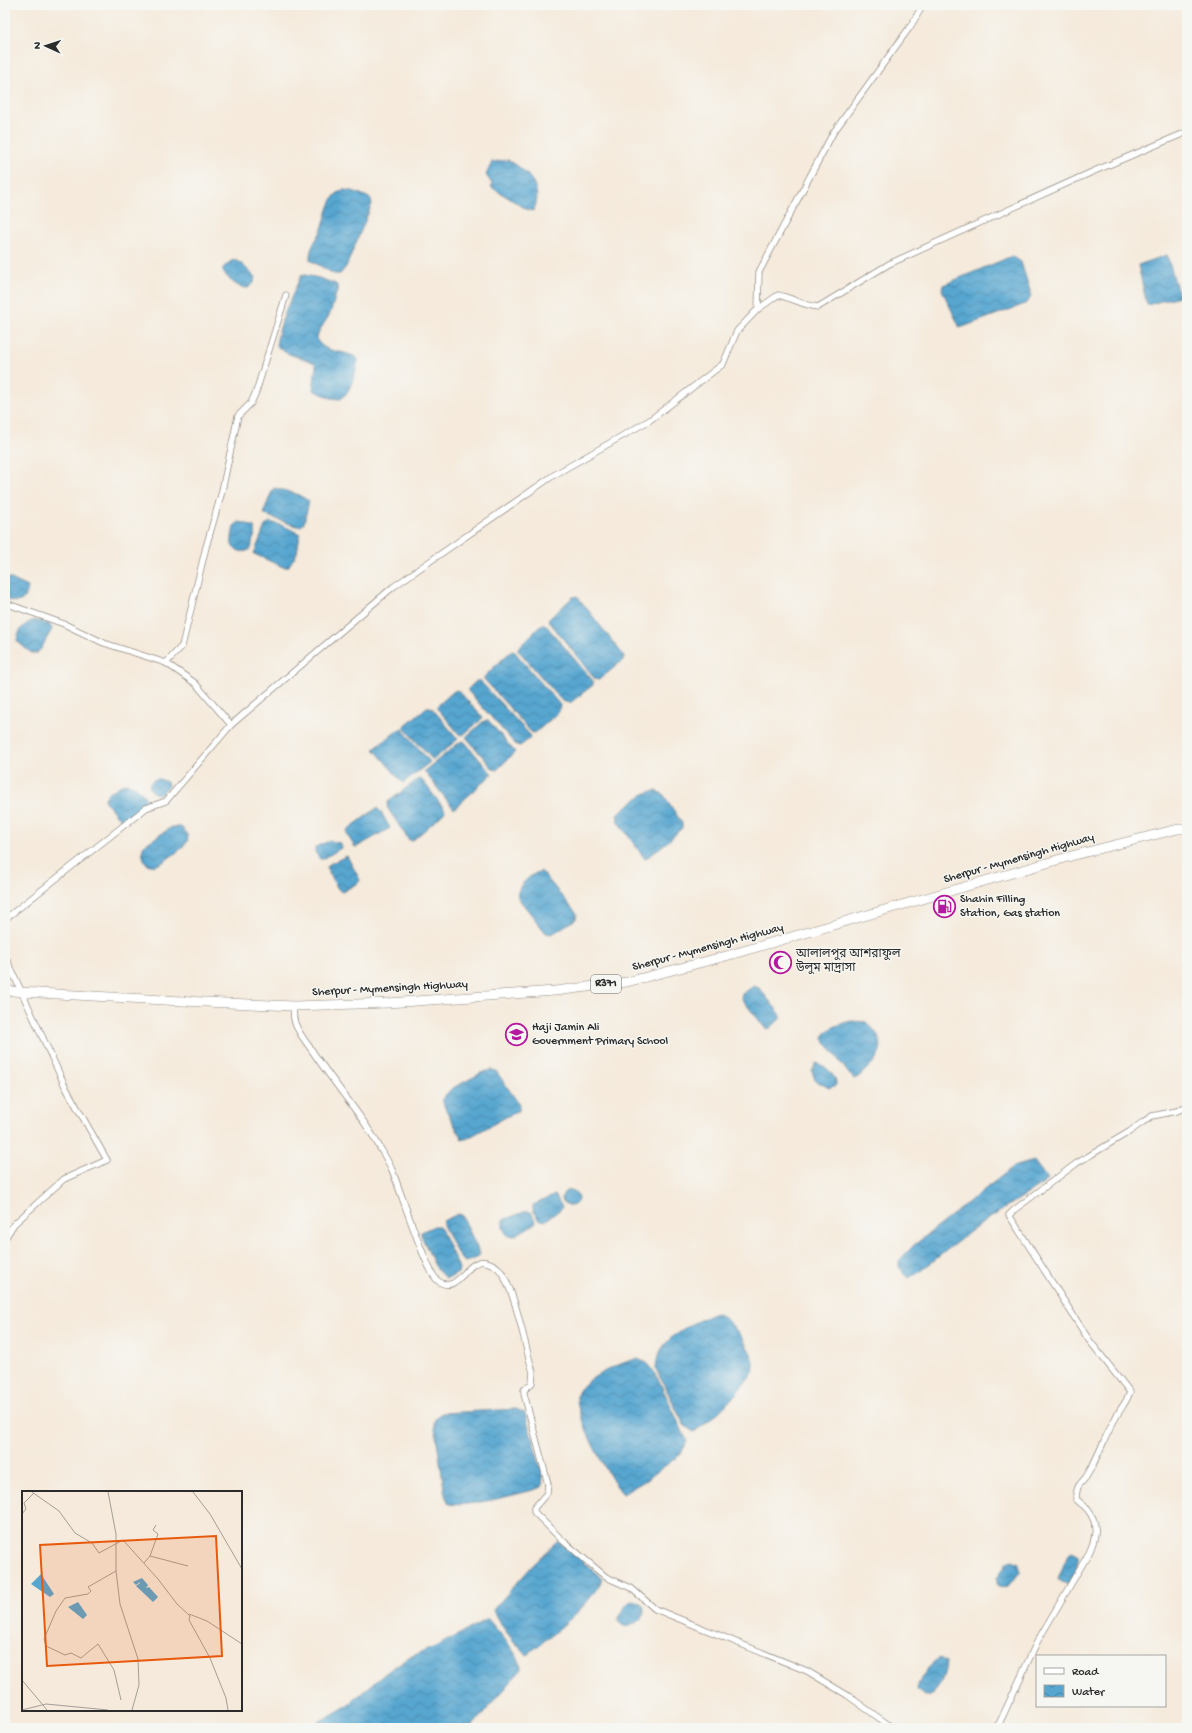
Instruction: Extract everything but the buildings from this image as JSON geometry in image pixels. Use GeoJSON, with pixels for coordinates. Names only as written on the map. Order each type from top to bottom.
{"type":"FeatureCollection","features":[{"type":"Feature","properties":{"kind":"main road","name":"Sherpur - Mymensingh Highway"},"geometry":{"type":"LineString","coordinates":[[5,990],[294,1006],[388,1003],[555,991],[627,982],[733,954],[1071,856],[1178,829],[1187,829]]}},
{"type":"Feature","properties":{"kind":"street"},"geometry":{"type":"LineString","coordinates":[[758,309],[759,272],[810,174],[833,133],[910,28],[922,5]]}},
{"type":"Feature","properties":{"kind":"street"},"geometry":{"type":"LineString","coordinates":[[5,919],[146,808],[166,800],[231,725],[393,587],[554,475],[650,420],[723,364],[737,331],[758,309],[778,295],[792,298],[810,306],[818,307],[889,264],[1092,172],[1187,132]]}},
{"type":"Feature","properties":{"kind":"street"},"geometry":{"type":"LineString","coordinates":[[166,663],[182,646],[206,547],[221,495],[238,416],[251,403],[256,392],[286,294]]}},
{"type":"Feature","properties":{"kind":"street"},"geometry":{"type":"LineString","coordinates":[[5,603],[64,624],[104,643],[166,663],[195,683],[231,725]]}},
{"type":"Feature","properties":{"kind":"street"},"geometry":{"type":"LineString","coordinates":[[5,956],[66,1088],[107,1160],[64,1178],[14,1224],[5,1238]]}},
{"type":"Feature","properties":{"kind":"street"},"geometry":{"type":"LineString","coordinates":[[294,1006],[293,1013],[295,1025],[332,1080],[358,1113],[378,1144],[391,1168],[432,1274],[438,1281],[445,1284],[452,1284],[477,1261],[489,1262],[498,1269],[508,1287],[533,1372],[532,1383],[524,1390],[524,1394],[548,1484],[547,1493],[534,1508],[534,1512],[562,1540],[606,1577],[631,1588],[655,1609],[807,1671],[847,1695],[893,1728]]}},
{"type":"Feature","properties":{"kind":"street"},"geometry":{"type":"LineString","coordinates":[[992,1728],[999,1724],[1037,1642],[1092,1546],[1096,1524],[1088,1510],[1076,1499],[1077,1487],[1088,1475],[1115,1418],[1126,1403],[1130,1392],[1089,1340],[1009,1215],[1077,1164],[1152,1116],[1177,1111],[1187,1106]]}},
{"type":"Feature","properties":{"kind":"water"},"geometry":{"type":"Polygon","coordinates":[[[508,160],[522,169],[532,181],[537,195],[533,211],[528,210],[491,187],[492,184],[486,175],[492,162],[508,160]]]}},
{"type":"Feature","properties":{"kind":"water"},"geometry":{"type":"Polygon","coordinates":[[[343,190],[364,195],[371,199],[372,204],[346,267],[340,274],[334,274],[310,260],[310,256],[313,245],[323,226],[331,202],[338,193],[343,190]]]}},
{"type":"Feature","properties":{"kind":"water"},"geometry":{"type":"Polygon","coordinates":[[[1167,255],[1179,296],[1147,305],[1138,265],[1167,255]]]}},
{"type":"Feature","properties":{"kind":"water"},"geometry":{"type":"Polygon","coordinates":[[[1012,256],[1021,262],[1031,294],[1030,299],[1025,304],[960,328],[942,290],[943,285],[1012,256]]]}},
{"type":"Feature","properties":{"kind":"water"},"geometry":{"type":"Polygon","coordinates":[[[235,260],[242,264],[255,277],[254,283],[248,288],[240,287],[231,281],[223,272],[223,268],[231,261],[235,260]]]}},
{"type":"Feature","properties":{"kind":"water"},"geometry":{"type":"Polygon","coordinates":[[[305,275],[336,284],[338,288],[330,314],[318,333],[317,340],[326,348],[348,354],[358,359],[355,375],[350,387],[344,397],[340,399],[331,398],[313,390],[316,366],[315,363],[284,352],[276,345],[280,328],[290,301],[301,276],[305,275]]]}},
{"type":"Feature","properties":{"kind":"water"},"geometry":{"type":"Polygon","coordinates":[[[275,488],[297,494],[309,501],[304,523],[301,526],[296,526],[265,515],[264,511],[273,489],[275,488]]]}},
{"type":"Feature","properties":{"kind":"water"},"geometry":{"type":"Polygon","coordinates":[[[239,522],[245,523],[254,527],[255,529],[251,548],[247,551],[237,550],[232,545],[234,526],[239,522]]]}},
{"type":"Feature","properties":{"kind":"water"},"geometry":{"type":"Polygon","coordinates":[[[270,522],[284,526],[300,534],[297,553],[288,567],[283,567],[254,554],[265,526],[270,522]]]}},
{"type":"Feature","properties":{"kind":"water"},"geometry":{"type":"Polygon","coordinates":[[[5,576],[28,587],[25,596],[21,601],[18,602],[5,599],[5,576]]]}},
{"type":"Feature","properties":{"kind":"water"},"geometry":{"type":"Polygon","coordinates":[[[577,596],[624,656],[623,660],[599,680],[595,679],[548,620],[573,597],[577,596]]]}},
{"type":"Feature","properties":{"kind":"water"},"geometry":{"type":"Polygon","coordinates":[[[35,620],[49,624],[52,629],[41,649],[37,653],[32,653],[17,641],[20,630],[28,623],[35,620]]]}},
{"type":"Feature","properties":{"kind":"water"},"geometry":{"type":"Polygon","coordinates":[[[545,624],[593,681],[593,685],[570,703],[562,701],[518,650],[518,648],[541,625],[545,624]]]}},
{"type":"Feature","properties":{"kind":"water"},"geometry":{"type":"Polygon","coordinates":[[[514,651],[560,705],[559,712],[535,733],[531,732],[484,679],[484,677],[510,652],[514,651]]]}},
{"type":"Feature","properties":{"kind":"water"},"geometry":{"type":"Polygon","coordinates":[[[476,681],[480,681],[530,735],[529,739],[520,746],[516,745],[468,691],[468,689],[476,681]]]}},
{"type":"Feature","properties":{"kind":"water"},"geometry":{"type":"Polygon","coordinates":[[[458,690],[483,718],[463,735],[459,734],[436,707],[454,691],[458,690]]]}},
{"type":"Feature","properties":{"kind":"water"},"geometry":{"type":"Polygon","coordinates":[[[427,707],[431,707],[458,739],[433,760],[403,727],[427,707]]]}},
{"type":"Feature","properties":{"kind":"water"},"geometry":{"type":"Polygon","coordinates":[[[488,720],[515,752],[497,770],[493,769],[466,737],[484,721],[488,720]]]}},
{"type":"Feature","properties":{"kind":"water"},"geometry":{"type":"Polygon","coordinates":[[[402,729],[430,762],[403,783],[374,749],[398,730],[402,729]]]}},
{"type":"Feature","properties":{"kind":"water"},"geometry":{"type":"Polygon","coordinates":[[[464,741],[492,774],[454,809],[424,771],[460,742],[464,741]]]}},
{"type":"Feature","properties":{"kind":"water"},"geometry":{"type":"Polygon","coordinates":[[[159,779],[167,782],[168,786],[161,794],[156,794],[149,785],[153,780],[159,779]]]}},
{"type":"Feature","properties":{"kind":"water"},"geometry":{"type":"Polygon","coordinates":[[[418,779],[422,780],[445,810],[444,813],[412,841],[408,839],[387,807],[388,802],[418,779]]]}},
{"type":"Feature","properties":{"kind":"water"},"geometry":{"type":"Polygon","coordinates":[[[125,783],[138,789],[146,799],[136,812],[123,821],[104,800],[108,793],[125,783]]]}},
{"type":"Feature","properties":{"kind":"water"},"geometry":{"type":"Polygon","coordinates":[[[656,791],[663,794],[682,823],[682,828],[666,843],[645,859],[618,822],[617,815],[632,802],[646,793],[656,791]]]}},
{"type":"Feature","properties":{"kind":"water"},"geometry":{"type":"Polygon","coordinates":[[[377,808],[390,828],[355,847],[347,835],[347,830],[377,808]]]}},
{"type":"Feature","properties":{"kind":"water"},"geometry":{"type":"Polygon","coordinates":[[[172,827],[181,827],[186,832],[188,836],[186,844],[162,863],[154,865],[147,864],[143,855],[144,845],[172,827]]]}},
{"type":"Feature","properties":{"kind":"water"},"geometry":{"type":"Polygon","coordinates":[[[329,841],[340,843],[341,848],[323,859],[320,859],[315,852],[315,847],[329,841]]]}},
{"type":"Feature","properties":{"kind":"water"},"geometry":{"type":"Polygon","coordinates":[[[347,856],[360,880],[358,883],[342,892],[338,889],[326,867],[331,863],[347,856]]]}},
{"type":"Feature","properties":{"kind":"water"},"geometry":{"type":"Polygon","coordinates":[[[541,871],[577,914],[576,919],[552,934],[546,933],[518,898],[521,885],[533,875],[541,871]]]}},
{"type":"Feature","properties":{"kind":"water"},"geometry":{"type":"Polygon","coordinates":[[[754,986],[759,988],[781,1015],[780,1019],[769,1029],[765,1028],[741,998],[742,994],[754,986]]]}},
{"type":"Feature","properties":{"kind":"water"},"geometry":{"type":"Polygon","coordinates":[[[851,1021],[866,1022],[876,1033],[881,1044],[878,1055],[874,1061],[854,1079],[823,1039],[824,1035],[830,1029],[851,1021]]]}},
{"type":"Feature","properties":{"kind":"water"},"geometry":{"type":"Polygon","coordinates":[[[816,1063],[830,1071],[835,1078],[836,1085],[829,1088],[815,1080],[812,1071],[816,1063]]]}},
{"type":"Feature","properties":{"kind":"water"},"geometry":{"type":"Polygon","coordinates":[[[490,1070],[496,1071],[519,1104],[519,1110],[466,1139],[462,1139],[445,1108],[442,1099],[451,1089],[481,1073],[490,1070]]]}},
{"type":"Feature","properties":{"kind":"water"},"geometry":{"type":"Polygon","coordinates":[[[1034,1161],[1047,1179],[1043,1184],[971,1231],[918,1273],[908,1278],[903,1273],[899,1265],[900,1261],[913,1246],[1013,1167],[1034,1161]]]}},
{"type":"Feature","properties":{"kind":"water"},"geometry":{"type":"Polygon","coordinates":[[[567,1190],[573,1190],[578,1195],[576,1204],[573,1206],[567,1206],[562,1201],[562,1195],[567,1190]]]}},
{"type":"Feature","properties":{"kind":"water"},"geometry":{"type":"Polygon","coordinates":[[[555,1195],[562,1208],[545,1221],[538,1219],[533,1210],[533,1205],[555,1195]]]}},
{"type":"Feature","properties":{"kind":"water"},"geometry":{"type":"Polygon","coordinates":[[[527,1211],[531,1212],[536,1223],[514,1236],[508,1236],[503,1228],[503,1220],[527,1211]]]}},
{"type":"Feature","properties":{"kind":"water"},"geometry":{"type":"Polygon","coordinates":[[[458,1214],[462,1215],[480,1254],[477,1258],[465,1262],[459,1257],[443,1225],[443,1221],[458,1214]]]}},
{"type":"Feature","properties":{"kind":"water"},"geometry":{"type":"Polygon","coordinates":[[[434,1226],[439,1226],[441,1229],[459,1268],[458,1273],[451,1277],[445,1278],[439,1272],[421,1235],[421,1232],[434,1226]]]}},
{"type":"Feature","properties":{"kind":"water"},"geometry":{"type":"Polygon","coordinates":[[[716,1313],[726,1319],[741,1336],[752,1356],[754,1370],[727,1404],[694,1432],[684,1425],[656,1369],[658,1358],[662,1349],[677,1333],[686,1327],[716,1313]]]}},
{"type":"Feature","properties":{"kind":"water"},"geometry":{"type":"Polygon","coordinates":[[[637,1359],[645,1362],[656,1374],[687,1441],[681,1454],[646,1480],[623,1494],[594,1447],[581,1418],[577,1396],[579,1390],[593,1378],[612,1368],[637,1359]]]}},
{"type":"Feature","properties":{"kind":"water"},"geometry":{"type":"Polygon","coordinates":[[[516,1409],[525,1413],[543,1476],[542,1487],[492,1500],[457,1505],[449,1504],[445,1495],[434,1422],[437,1416],[442,1413],[516,1409]]]}},
{"type":"Feature","properties":{"kind":"water"},"geometry":{"type":"Polygon","coordinates":[[[558,1541],[603,1578],[596,1590],[579,1611],[527,1655],[508,1634],[499,1622],[493,1610],[533,1565],[558,1541]]]}},
{"type":"Feature","properties":{"kind":"water"},"geometry":{"type":"Polygon","coordinates":[[[1072,1552],[1078,1555],[1078,1563],[1071,1581],[1069,1584],[1066,1584],[1059,1579],[1059,1576],[1068,1555],[1072,1552]]]}},
{"type":"Feature","properties":{"kind":"water"},"geometry":{"type":"Polygon","coordinates":[[[1013,1560],[1019,1563],[1019,1572],[1008,1586],[1001,1587],[997,1584],[997,1578],[1007,1562],[1013,1560]]]}},
{"type":"Feature","properties":{"kind":"water"},"geometry":{"type":"Polygon","coordinates":[[[631,1601],[642,1603],[644,1616],[635,1623],[625,1626],[618,1621],[626,1605],[631,1601]]]}},
{"type":"Feature","properties":{"kind":"water"},"geometry":{"type":"Polygon","coordinates":[[[488,1619],[514,1651],[518,1658],[521,1670],[471,1728],[308,1728],[345,1707],[387,1672],[407,1658],[435,1647],[488,1619]]]}},
{"type":"Feature","properties":{"kind":"water"},"geometry":{"type":"Polygon","coordinates":[[[940,1658],[946,1662],[943,1678],[934,1693],[924,1696],[917,1690],[919,1682],[929,1667],[940,1658]]]}},
{"type":"Feature","properties":{"kind":"place","name":"Shahin Filling Station, Gas station"},"geometry":{"type":"Point","coordinates":[945,907]}},
{"type":"Feature","properties":{"kind":"place","name":"আলালপুর আশরাফুল উলুম মাদ্রাসা"},"geometry":{"type":"Point","coordinates":[780,962]}},
{"type":"Feature","properties":{"kind":"place","name":"Haji Jamin Ali Government Primary School"},"geometry":{"type":"Point","coordinates":[516,1035]}}]}
